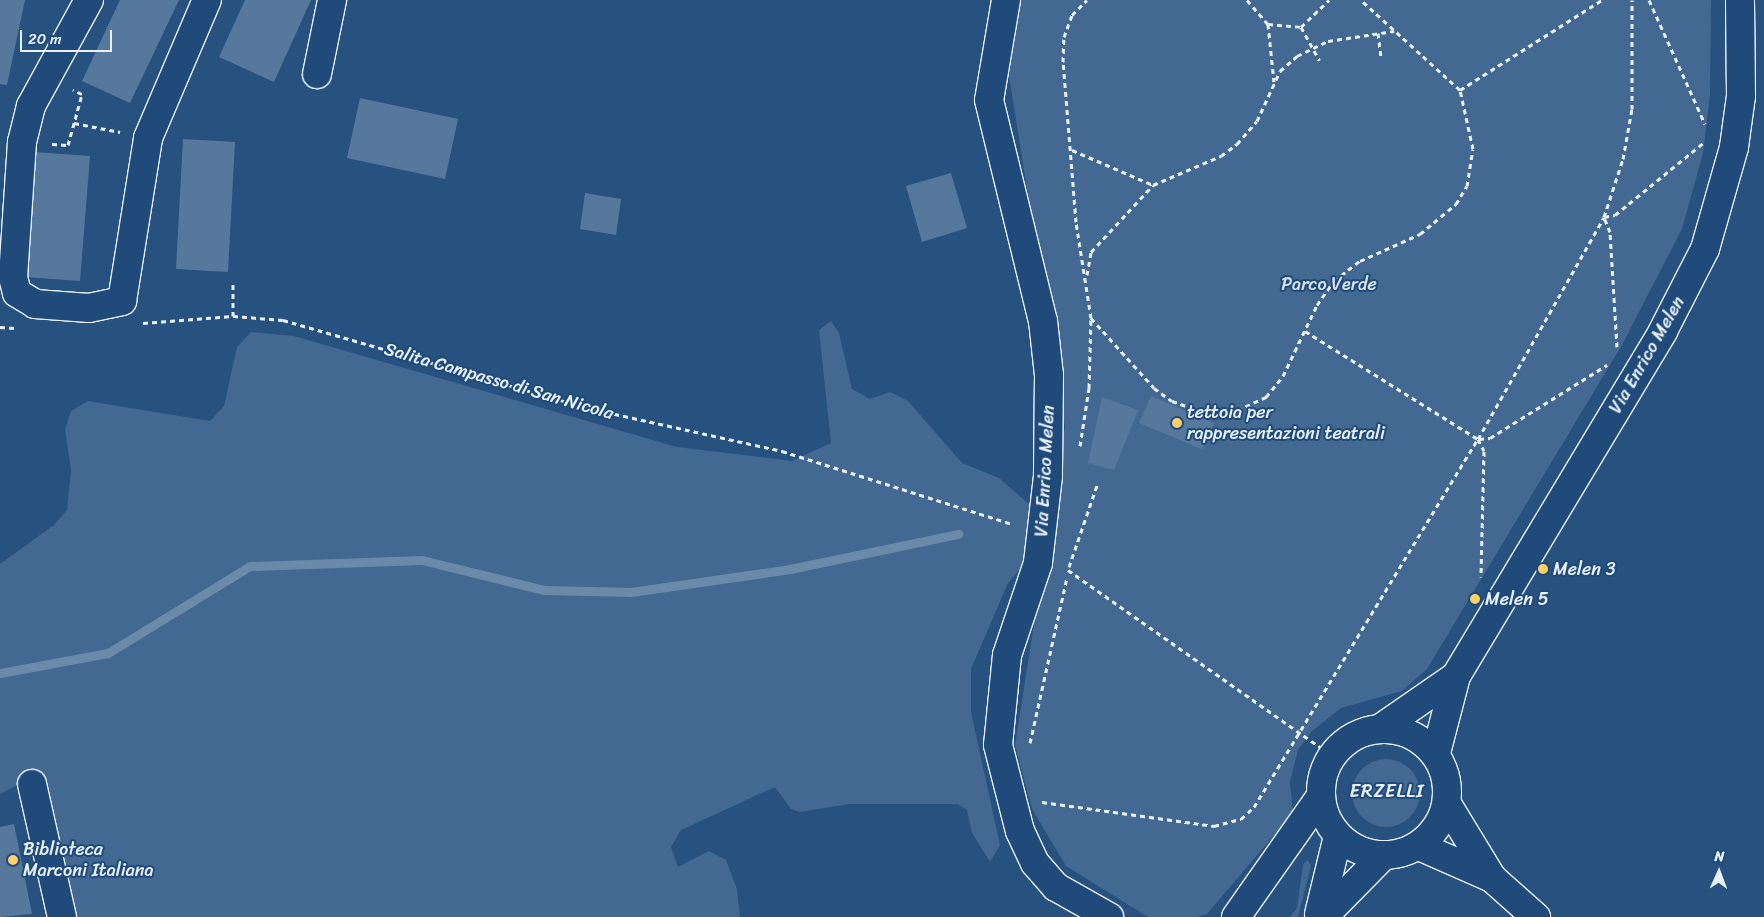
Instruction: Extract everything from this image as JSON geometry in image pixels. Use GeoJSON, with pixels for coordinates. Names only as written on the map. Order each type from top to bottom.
{"type":"FeatureCollection","features":[{"type":"Feature","properties":{"kind":"street"},"geometry":{"type":"LineString","coordinates":[[89,0],[31,106],[23,134],[13,277],[18,293],[35,304],[89,308],[122,301],[148,138],[207,0]]}},
{"type":"Feature","properties":{"kind":"street"},"geometry":{"type":"LineString","coordinates":[[317,74],[332,0]]}},
{"type":"Feature","properties":{"kind":"street","name":"Via Enrico Melen"},"geometry":{"type":"LineString","coordinates":[[1006,0],[989,100],[1043,321],[1049,375],[1043,538],[1007,655],[998,745],[1020,831],[1035,863],[1056,887],[1108,917]]}},
{"type":"Feature","properties":{"kind":"street","name":"Via Enrico Melen"},"geometry":{"type":"LineString","coordinates":[[1436,753],[1456,676],[1696,270],[1718,212],[1734,147],[1741,96],[1740,0]]}},
{"type":"Feature","properties":{"kind":"street","name":"Via Enrico Melen"},"geometry":{"type":"LineString","coordinates":[[1381,728],[1456,676]]}},
{"type":"Feature","properties":{"kind":"street"},"geometry":{"type":"LineString","coordinates":[[1381,728],[1412,734],[1436,753],[1448,779],[1447,804],[1437,828],[1419,846],[1383,856],[1354,849],[1338,836],[1326,821],[1321,796],[1324,772],[1333,756],[1356,735],[1381,728]]}},
{"type":"Feature","properties":{"kind":"street"},"geometry":{"type":"LineString","coordinates":[[32,784],[62,917]]}},
{"type":"Feature","properties":{"kind":"street"},"geometry":{"type":"LineString","coordinates":[[1236,917],[1321,796]]}},
{"type":"Feature","properties":{"kind":"street"},"geometry":{"type":"LineString","coordinates":[[1447,804],[1492,878],[1536,917]]}},
{"type":"Feature","properties":{"kind":"street"},"geometry":{"type":"LineString","coordinates":[[1318,917],[1338,836]]}},
{"type":"Feature","properties":{"kind":"street"},"geometry":{"type":"LineString","coordinates":[[1419,846],[1492,878]]}},
{"type":"Feature","properties":{"kind":"street"},"geometry":{"type":"LineString","coordinates":[[1323,917],[1383,856]]}},
{"type":"Feature","properties":{"kind":"path"},"geometry":{"type":"LineString","coordinates":[[1247,0],[1268,24],[1274,83]]}},
{"type":"Feature","properties":{"kind":"path"},"geometry":{"type":"LineString","coordinates":[[1268,24],[1301,27],[1329,0]]}},
{"type":"Feature","properties":{"kind":"path"},"geometry":{"type":"LineString","coordinates":[[1091,318],[1154,388],[1172,401],[1212,415],[1248,408],[1266,397],[1283,376],[1305,331],[1334,280],[1360,262],[1427,230],[1456,204],[1467,186],[1473,149],[1460,90],[1361,0]]}},
{"type":"Feature","properties":{"kind":"path"},"geometry":{"type":"LineString","coordinates":[[1460,90],[1602,0]]}},
{"type":"Feature","properties":{"kind":"path"},"geometry":{"type":"LineString","coordinates":[[1032,798],[1214,826],[1231,823],[1254,807],[1478,438],[1604,217],[1624,159],[1632,109],[1632,0]]}},
{"type":"Feature","properties":{"kind":"path"},"geometry":{"type":"LineString","coordinates":[[1649,0],[1702,111],[1705,128]]}},
{"type":"Feature","properties":{"kind":"path"},"geometry":{"type":"LineString","coordinates":[[1301,27],[1315,48],[1319,60]]}},
{"type":"Feature","properties":{"kind":"path"},"geometry":{"type":"LineString","coordinates":[[1087,276],[1091,252],[1153,185],[1221,156],[1237,144],[1257,121],[1274,83],[1292,60],[1315,48],[1378,33],[1395,31]]}},
{"type":"Feature","properties":{"kind":"path"},"geometry":{"type":"LineString","coordinates":[[1378,33],[1381,58]]}},
{"type":"Feature","properties":{"kind":"path"},"geometry":{"type":"LineString","coordinates":[[68,145],[82,94]]}},
{"type":"Feature","properties":{"kind":"path"},"geometry":{"type":"LineString","coordinates":[[74,124],[148,138]]}},
{"type":"Feature","properties":{"kind":"path"},"geometry":{"type":"LineString","coordinates":[[1704,135],[1704,142]]}},
{"type":"Feature","properties":{"kind":"path"},"geometry":{"type":"LineString","coordinates":[[1604,217],[1615,215],[1704,142],[1734,147]]}},
{"type":"Feature","properties":{"kind":"path"},"geometry":{"type":"LineString","coordinates":[[1071,150],[1153,185]]}},
{"type":"Feature","properties":{"kind":"path"},"geometry":{"type":"LineString","coordinates":[[1604,217],[1610,232],[1615,355]]}},
{"type":"Feature","properties":{"kind":"path"},"geometry":{"type":"LineString","coordinates":[[233,284],[233,316]]}},
{"type":"Feature","properties":{"kind":"path","name":"Salita Campasso di San Nicola"},"geometry":{"type":"LineString","coordinates":[[139,323],[233,316],[308,326],[588,408],[782,450],[990,514]]}},
{"type":"Feature","properties":{"kind":"path"},"geometry":{"type":"LineString","coordinates":[[0,327],[22,327]]}},
{"type":"Feature","properties":{"kind":"path"},"geometry":{"type":"LineString","coordinates":[[1305,331],[1478,438],[1484,450],[1478,575],[1506,592]]}},
{"type":"Feature","properties":{"kind":"path"},"geometry":{"type":"LineString","coordinates":[[1478,438],[1490,438],[1612,359]]}},
{"type":"Feature","properties":{"kind":"path"},"geometry":{"type":"LineString","coordinates":[[1029,749],[1068,572],[1097,485]]}},
{"type":"Feature","properties":{"kind":"path"},"geometry":{"type":"LineString","coordinates":[[1068,572],[1333,756]]}},
{"type":"Feature","properties":{"kind":"green space","name":"Parco Verde"},"geometry":{"type":"Polygon","coordinates":[[[1021,0],[1711,0],[1710,95],[1703,153],[1682,229],[1622,345],[1427,669],[1402,691],[1341,708],[1311,732],[1298,750],[1290,782],[1293,813],[1207,914],[1197,917],[1148,917],[1066,866],[1032,809],[1015,745],[1065,427],[1009,76],[1021,0]]]}},
{"type":"Feature","properties":{"kind":"green space"},"geometry":{"type":"Polygon","coordinates":[[[831,321],[839,333],[852,389],[870,399],[890,392],[908,401],[962,463],[999,478],[1029,504],[1034,514],[1020,569],[1008,583],[971,669],[971,712],[1000,845],[990,862],[972,833],[967,810],[958,804],[849,804],[800,812],[791,809],[775,787],[681,830],[671,847],[678,867],[709,851],[726,860],[737,889],[740,917],[77,917],[39,774],[0,794],[0,564],[54,525],[67,510],[71,470],[65,430],[71,411],[88,401],[210,421],[224,406],[237,347],[251,332],[294,336],[677,447],[792,461],[831,443],[819,330],[831,321]]]}},
{"type":"Feature","properties":{"kind":"green space"},"geometry":{"type":"Polygon","coordinates":[[[1393,759],[1405,765],[1414,774],[1420,786],[1418,806],[1410,817],[1393,827],[1379,827],[1362,817],[1354,806],[1352,786],[1362,769],[1373,761],[1393,759]]]}},
{"type":"Feature","properties":{"kind":"green space"},"geometry":{"type":"Polygon","coordinates":[[[1308,860],[1311,866],[1298,917],[1290,917],[1297,908],[1303,864],[1308,860]]]}},
{"type":"Feature","properties":{"kind":"building"},"geometry":{"type":"Polygon","coordinates":[[[0,0],[25,0],[7,85],[0,84],[0,0]]]}},
{"type":"Feature","properties":{"kind":"building"},"geometry":{"type":"Polygon","coordinates":[[[120,0],[179,0],[130,103],[82,81],[120,0]]]}},
{"type":"Feature","properties":{"kind":"building"},"geometry":{"type":"Polygon","coordinates":[[[245,0],[311,0],[274,82],[219,57],[245,0]]]}},
{"type":"Feature","properties":{"kind":"building"},"geometry":{"type":"Polygon","coordinates":[[[360,98],[458,119],[445,179],[347,158],[360,98]]]}},
{"type":"Feature","properties":{"kind":"building"},"geometry":{"type":"Polygon","coordinates":[[[183,139],[235,142],[228,272],[176,269],[183,139]]]}},
{"type":"Feature","properties":{"kind":"building"},"geometry":{"type":"Polygon","coordinates":[[[34,152],[90,156],[80,281],[25,277],[34,152]]]}},
{"type":"Feature","properties":{"kind":"building"},"geometry":{"type":"Polygon","coordinates":[[[951,173],[967,228],[922,242],[906,186],[951,173]]]}},
{"type":"Feature","properties":{"kind":"building"},"geometry":{"type":"Polygon","coordinates":[[[585,193],[621,199],[616,235],[580,229],[585,193]]]}},
{"type":"Feature","properties":{"kind":"building","name":"tettoia per rappresentazioni teatrali"},"geometry":{"type":"Polygon","coordinates":[[[1151,396],[1214,423],[1202,449],[1139,423],[1151,396]]]}},
{"type":"Feature","properties":{"kind":"building"},"geometry":{"type":"Polygon","coordinates":[[[1102,397],[1138,410],[1114,470],[1088,463],[1102,397]]]}},
{"type":"Feature","properties":{"kind":"building"},"geometry":{"type":"Polygon","coordinates":[[[14,824],[32,914],[0,917],[0,827],[14,824]]]}},
{"type":"Feature","properties":{"kind":"waterway"},"geometry":{"type":"LineString","coordinates":[[0,673],[108,653],[250,566],[422,560],[544,590],[631,592],[790,569],[958,534]]}},
{"type":"Feature","properties":{"kind":"place","name":"tettoia per rappresentazioni teatrali"},"geometry":{"type":"Point","coordinates":[1177,423]}},
{"type":"Feature","properties":{"kind":"place","name":"Melen 3"},"geometry":{"type":"Point","coordinates":[1543,569]}},
{"type":"Feature","properties":{"kind":"place","name":"Melen 5"},"geometry":{"type":"Point","coordinates":[1475,599]}},
{"type":"Feature","properties":{"kind":"place","name":"Biblioteca Marconi Italiana"},"geometry":{"type":"Point","coordinates":[13,860]}},
{"type":"Feature","properties":{"kind":"district","name":"ERZELLI"},"geometry":{"type":"Point","coordinates":[1387,791]}}]}
